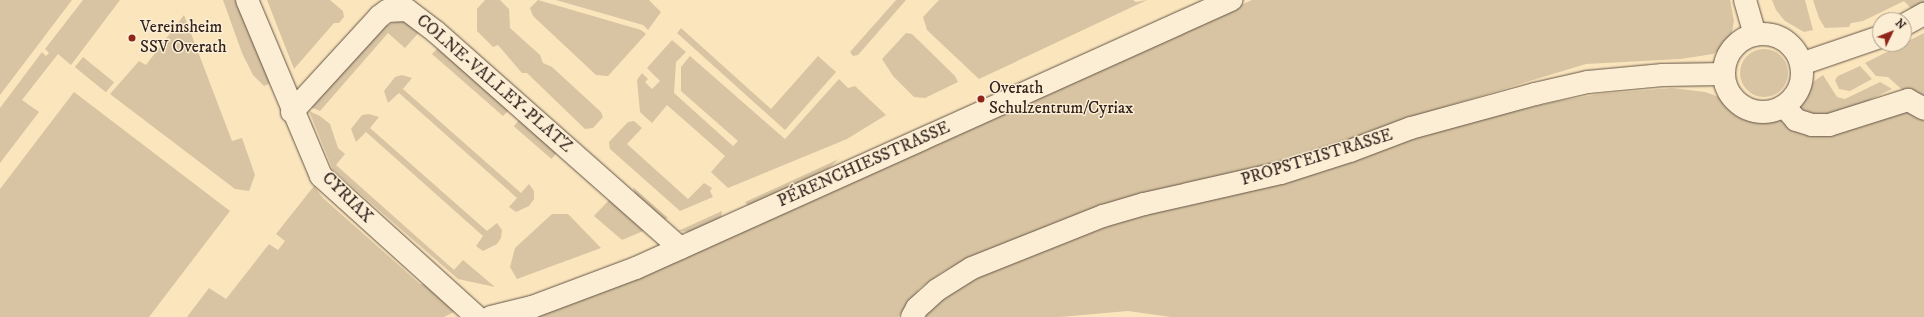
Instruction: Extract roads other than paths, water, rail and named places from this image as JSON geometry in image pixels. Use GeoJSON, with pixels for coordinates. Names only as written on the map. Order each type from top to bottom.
{"type":"FeatureCollection","features":[{"type":"Feature","properties":{"kind":"street","name":"CYRIAX"},"geometry":{"type":"LineString","coordinates":[[247,0],[292,112],[321,176],[477,317]]}},
{"type":"Feature","properties":{"kind":"street","name":"PÉRENCHIESSTRASSE"},"geometry":{"type":"LineString","coordinates":[[491,317],[532,307],[680,248],[1231,0]]}},
{"type":"Feature","properties":{"kind":"street"},"geometry":{"type":"LineString","coordinates":[[1745,0],[1755,35]]}},
{"type":"Feature","properties":{"kind":"street","name":"COLNE-VALLEY-PLATZ"},"geometry":{"type":"LineString","coordinates":[[292,112],[380,16],[386,11],[407,10],[436,32],[680,248]]}},
{"type":"Feature","properties":{"kind":"street"},"geometry":{"type":"LineString","coordinates":[[1912,21],[1924,14]]}},
{"type":"Feature","properties":{"kind":"street"},"geometry":{"type":"LineString","coordinates":[[1755,35],[1771,35],[1781,39],[1790,45],[1801,64],[1802,74],[1798,92],[1784,106],[1763,112],[1741,106],[1727,88],[1724,74],[1733,50],[1744,40],[1755,35]]}},
{"type":"Feature","properties":{"kind":"street"},"geometry":{"type":"LineString","coordinates":[[1801,64],[1872,41]]}},
{"type":"Feature","properties":{"kind":"street","name":"PROPSTEISTRASSE"},"geometry":{"type":"LineString","coordinates":[[912,317],[917,308],[937,290],[972,268],[1103,216],[1281,173],[1350,151],[1411,128],[1535,94],[1588,82],[1663,76],[1724,74]]}},
{"type":"Feature","properties":{"kind":"street"},"geometry":{"type":"LineString","coordinates":[[1784,106],[1796,120],[1812,125],[1829,125],[1908,100],[1924,109]]}},
{"type":"Feature","properties":{"kind":"place","name":"Vereinsheim SSV Overath"},"geometry":{"type":"Point","coordinates":[132,38]}},
{"type":"Feature","properties":{"kind":"place","name":"Overath Schulzentrum/Cyriax"},"geometry":{"type":"Point","coordinates":[981,99]}}]}
